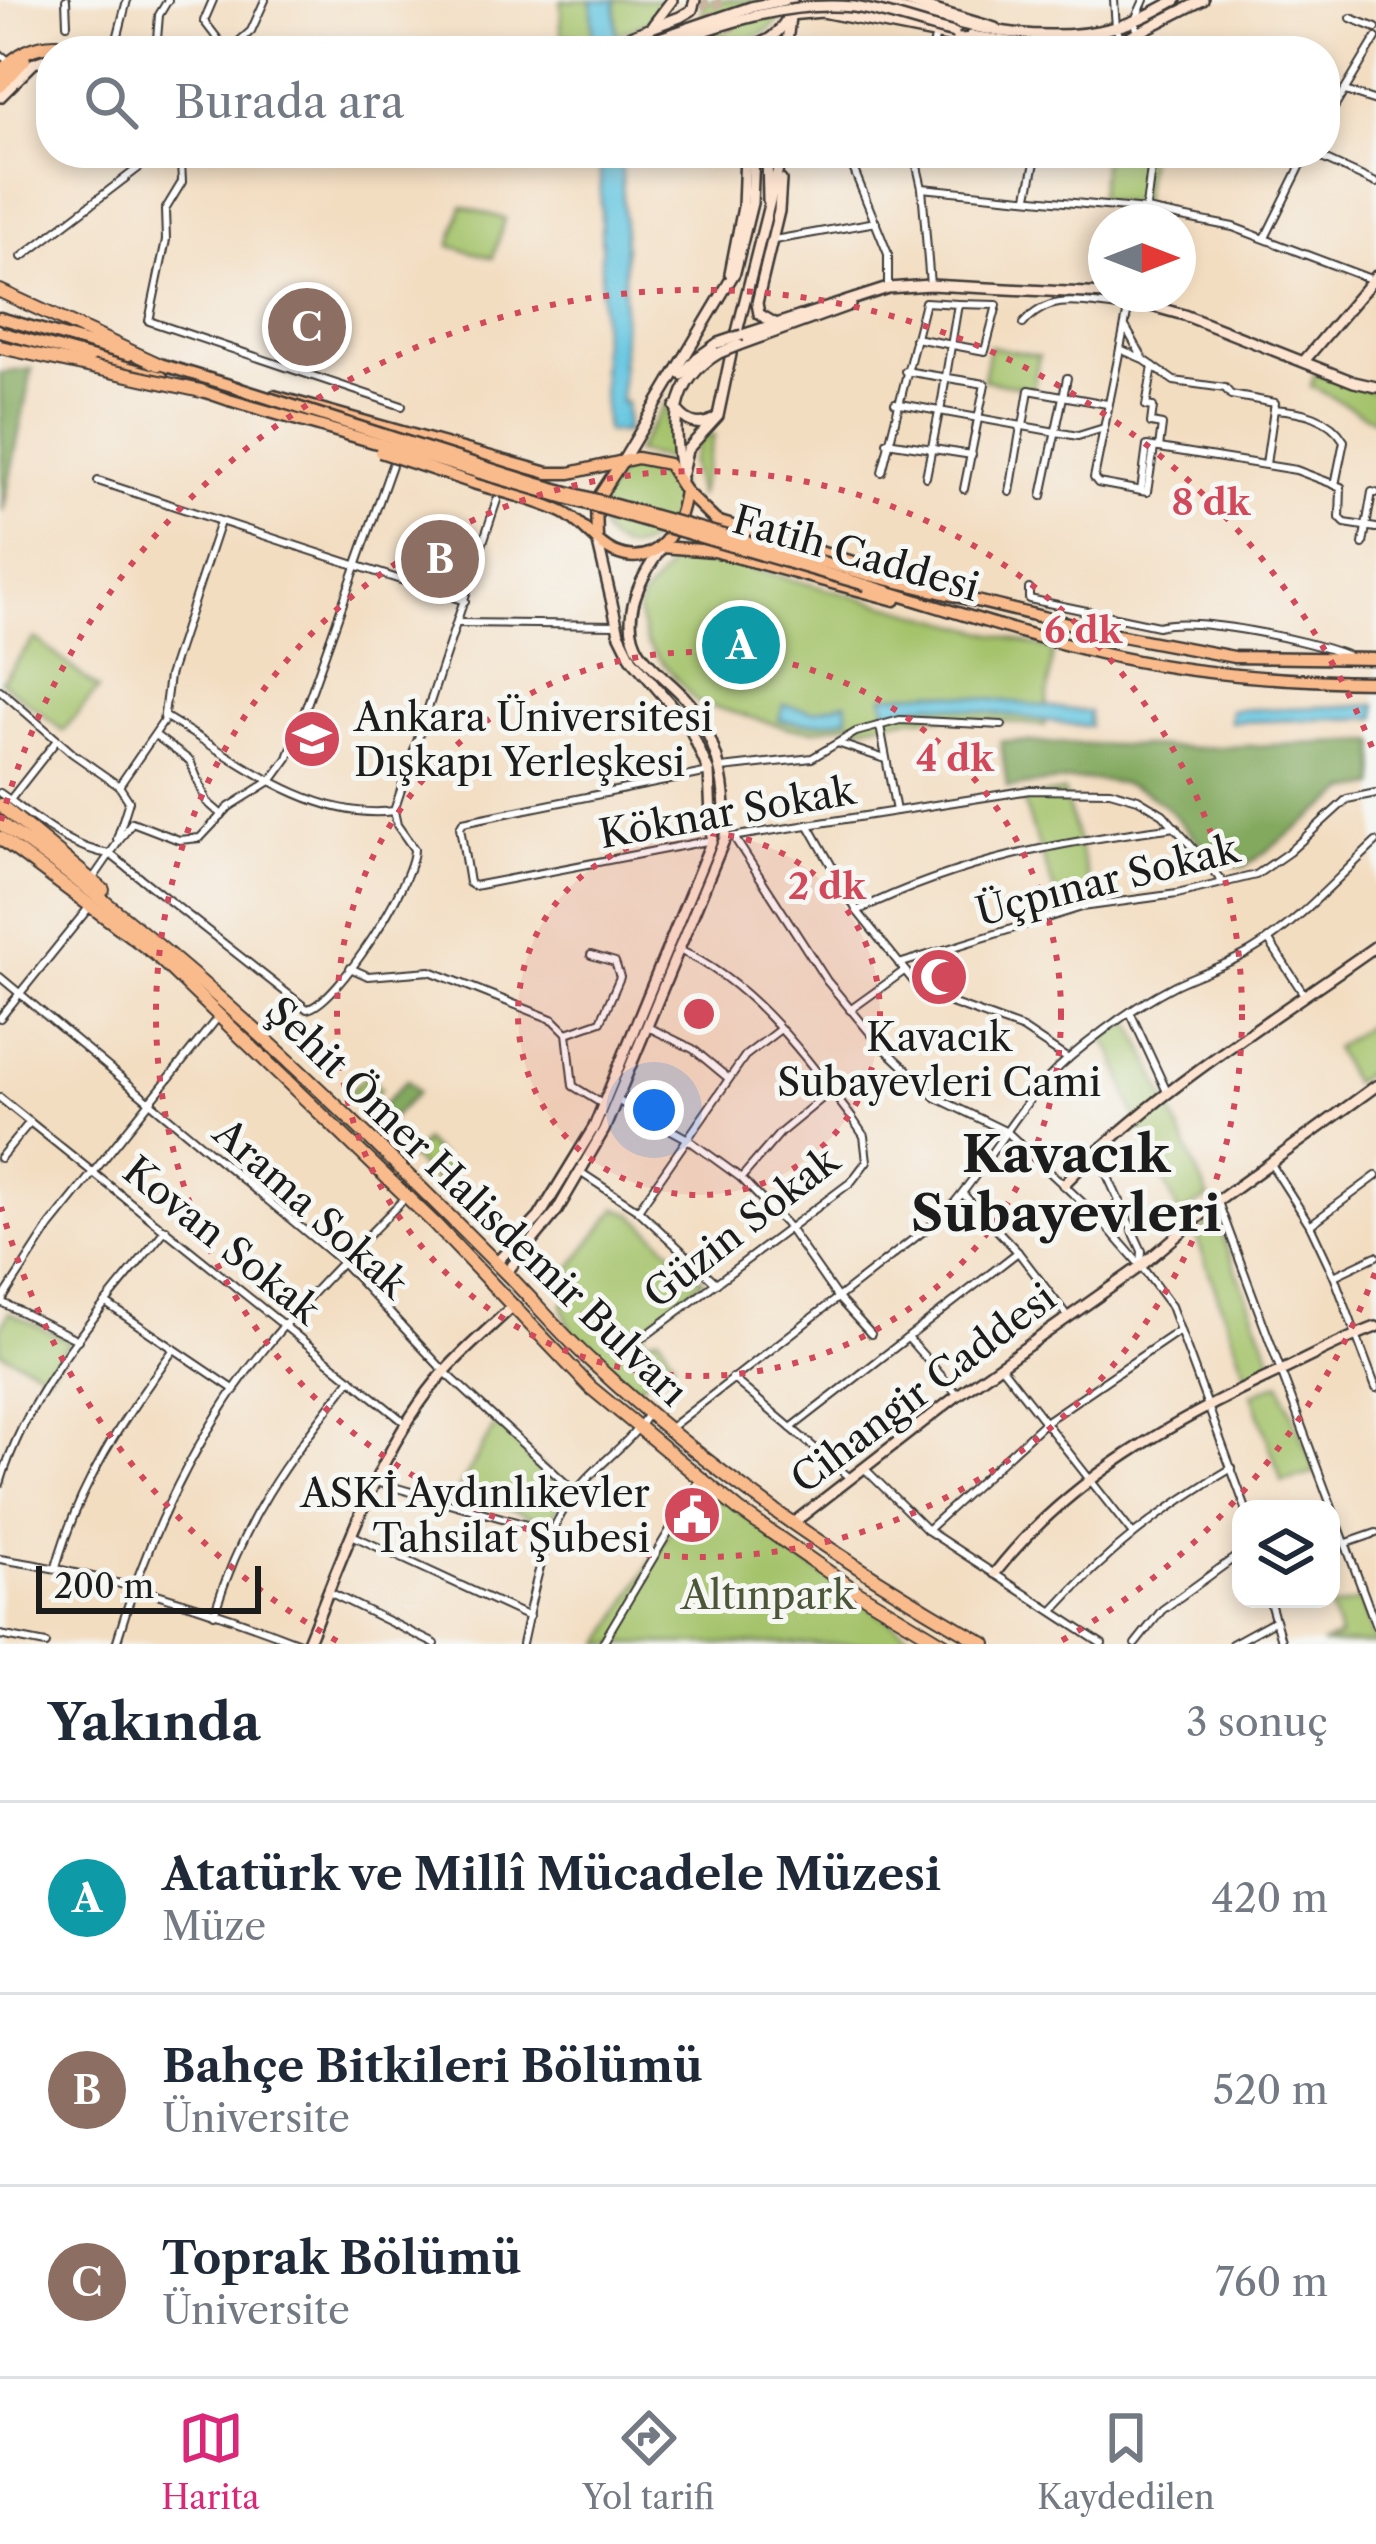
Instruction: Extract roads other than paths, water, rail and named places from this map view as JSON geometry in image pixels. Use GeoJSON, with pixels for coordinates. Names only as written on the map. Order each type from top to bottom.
{"type":"FeatureCollection","features":[{"type":"Feature","properties":{"kind":"highway"},"geometry":{"type":"LineString","coordinates":[[0,86],[8,62],[36,48]]}},
{"type":"Feature","properties":{"kind":"highway"},"geometry":{"type":"LineString","coordinates":[[4,293],[158,364]]}},
{"type":"Feature","properties":{"kind":"highway"},"geometry":{"type":"LineString","coordinates":[[0,347],[201,391]]}},
{"type":"Feature","properties":{"kind":"highway"},"geometry":{"type":"LineString","coordinates":[[5,803],[241,1016]]}},
{"type":"Feature","properties":{"kind":"highway","name":"Şehit Ömer Halisdemir Bulvarı"},"geometry":{"type":"LineString","coordinates":[[0,823],[126,916],[241,1016],[595,1365],[669,1428],[868,1577],[985,1644]]}},
{"type":"Feature","properties":{"kind":"highway","name":"Şehit Ömer Halisdemir Bulvarı"},"geometry":{"type":"LineString","coordinates":[[2,839],[155,954],[407,1196],[590,1388],[739,1510],[856,1591],[944,1644]]}},
{"type":"Feature","properties":{"kind":"main road"},"geometry":{"type":"LineString","coordinates":[[644,32],[672,0]]}},
{"type":"Feature","properties":{"kind":"main road"},"geometry":{"type":"LineString","coordinates":[[665,36],[788,0],[787,36]]}},
{"type":"Feature","properties":{"kind":"main road"},"geometry":{"type":"LineString","coordinates":[[817,0],[826,13]]}},
{"type":"Feature","properties":{"kind":"main road"},"geometry":{"type":"LineString","coordinates":[[854,0],[971,36]]}},
{"type":"Feature","properties":{"kind":"main road"},"geometry":{"type":"LineString","coordinates":[[901,0],[1006,33]]}},
{"type":"Feature","properties":{"kind":"main road"},"geometry":{"type":"LineString","coordinates":[[688,36],[748,15],[810,4],[862,8],[955,29],[1054,35],[1116,27],[1176,0]]}},
{"type":"Feature","properties":{"kind":"main road"},"geometry":{"type":"LineString","coordinates":[[1136,36],[1204,0]]}},
{"type":"Feature","properties":{"kind":"main road"},"geometry":{"type":"LineString","coordinates":[[633,36],[692,3],[695,24],[704,36]]}},
{"type":"Feature","properties":{"kind":"main road"},"geometry":{"type":"LineString","coordinates":[[773,36],[789,16],[826,13],[945,36]]}},
{"type":"Feature","properties":{"kind":"main road"},"geometry":{"type":"LineString","coordinates":[[0,97],[36,62]]}},
{"type":"Feature","properties":{"kind":"main road"},"geometry":{"type":"LineString","coordinates":[[501,1268],[567,1175],[604,1105],[712,840],[709,772],[689,726],[632,659],[617,626],[597,539],[596,501],[659,405],[728,284],[747,230],[749,168]]}},
{"type":"Feature","properties":{"kind":"main road"},"geometry":{"type":"LineString","coordinates":[[767,168],[768,211]]}},
{"type":"Feature","properties":{"kind":"main road"},"geometry":{"type":"LineString","coordinates":[[683,485],[687,450],[718,416],[731,344],[779,168]]}},
{"type":"Feature","properties":{"kind":"main road"},"geometry":{"type":"LineString","coordinates":[[776,324],[759,314],[757,303],[782,193],[782,168]]}},
{"type":"Feature","properties":{"kind":"main road"},"geometry":{"type":"LineString","coordinates":[[1304,361],[1375,278]]}},
{"type":"Feature","properties":{"kind":"main road"},"geometry":{"type":"LineString","coordinates":[[659,405],[697,358],[776,324],[888,288],[930,284],[1088,293]]}},
{"type":"Feature","properties":{"kind":"main road"},"geometry":{"type":"LineString","coordinates":[[683,485],[675,407],[692,374],[731,344],[834,313],[888,288]]}},
{"type":"Feature","properties":{"kind":"main road"},"geometry":{"type":"LineString","coordinates":[[1173,312],[1376,386]]}},
{"type":"Feature","properties":{"kind":"main road","name":"Fatih Caddesi"},"geometry":{"type":"LineString","coordinates":[[0,318],[867,580],[945,610],[1121,658],[1307,682],[1376,682]]}},
{"type":"Feature","properties":{"kind":"main road","name":"Fatih Caddesi"},"geometry":{"type":"LineString","coordinates":[[0,332],[867,580],[1234,657],[1376,659]]}},
{"type":"Feature","properties":{"kind":"main road"},"geometry":{"type":"LineString","coordinates":[[234,387],[557,475],[651,458],[668,464],[716,521],[906,577],[962,599]]}},
{"type":"Feature","properties":{"kind":"main road"},"geometry":{"type":"LineString","coordinates":[[230,400],[306,430],[562,512],[614,552],[651,554],[662,547],[714,551],[861,593],[945,610]]}},
{"type":"Feature","properties":{"kind":"main road"},"geometry":{"type":"LineString","coordinates":[[675,407],[689,422],[699,424],[718,416]]}},
{"type":"Feature","properties":{"kind":"main road","name":"Fatih Caddesi"},"geometry":{"type":"LineString","coordinates":[[662,547],[677,525],[683,485]]}},
{"type":"Feature","properties":{"kind":"main road"},"geometry":{"type":"LineString","coordinates":[[501,1268],[557,1211],[580,1172],[729,837],[722,768],[695,710],[640,652],[632,630],[632,609],[644,573],[662,547]]}},
{"type":"Feature","properties":{"kind":"main road"},"geometry":{"type":"LineString","coordinates":[[1064,1184],[1096,1151],[1168,1094],[1376,946]]}},
{"type":"Feature","properties":{"kind":"main road","name":"Cihangir Caddesi"},"geometry":{"type":"LineString","coordinates":[[793,1523],[1376,1086]]}},
{"type":"Feature","properties":{"kind":"main road"},"geometry":{"type":"LineString","coordinates":[[304,1644],[376,1482],[408,1425],[445,1372],[514,1305]]}},
{"type":"Feature","properties":{"kind":"main road"},"geometry":{"type":"LineString","coordinates":[[995,1573],[1025,1535],[1089,1482],[1209,1402],[1376,1327]]}},
{"type":"Feature","properties":{"kind":"street"},"geometry":{"type":"LineString","coordinates":[[66,0],[67,24]]}},
{"type":"Feature","properties":{"kind":"street"},"geometry":{"type":"LineString","coordinates":[[118,36],[127,0]]}},
{"type":"Feature","properties":{"kind":"street"},"geometry":{"type":"LineString","coordinates":[[157,36],[159,15],[168,0]]}},
{"type":"Feature","properties":{"kind":"street"},"geometry":{"type":"LineString","coordinates":[[213,0],[204,21],[216,36]]}},
{"type":"Feature","properties":{"kind":"street"},"geometry":{"type":"LineString","coordinates":[[245,36],[265,0]]}},
{"type":"Feature","properties":{"kind":"street"},"geometry":{"type":"LineString","coordinates":[[1114,0],[1119,36]]}},
{"type":"Feature","properties":{"kind":"street"},"geometry":{"type":"LineString","coordinates":[[1140,36],[1136,20],[1144,0]]}},
{"type":"Feature","properties":{"kind":"street"},"geometry":{"type":"LineString","coordinates":[[1351,18],[1376,28]]}},
{"type":"Feature","properties":{"kind":"street"},"geometry":{"type":"LineString","coordinates":[[1340,99],[1376,38]]}},
{"type":"Feature","properties":{"kind":"street"},"geometry":{"type":"LineString","coordinates":[[1345,91],[1376,101]]}},
{"type":"Feature","properties":{"kind":"street"},"geometry":{"type":"LineString","coordinates":[[1340,167],[1376,183]]}},
{"type":"Feature","properties":{"kind":"street"},"geometry":{"type":"LineString","coordinates":[[22,257],[138,168]]}},
{"type":"Feature","properties":{"kind":"street"},"geometry":{"type":"LineString","coordinates":[[181,168],[182,182],[165,210],[166,240],[149,321],[402,406]]}},
{"type":"Feature","properties":{"kind":"street"},"geometry":{"type":"LineString","coordinates":[[853,168],[887,254],[888,288]]}},
{"type":"Feature","properties":{"kind":"street"},"geometry":{"type":"LineString","coordinates":[[917,168],[930,284]]}},
{"type":"Feature","properties":{"kind":"street"},"geometry":{"type":"LineString","coordinates":[[1028,198],[1034,168]]}},
{"type":"Feature","properties":{"kind":"street"},"geometry":{"type":"LineString","coordinates":[[1147,204],[1151,168]]}},
{"type":"Feature","properties":{"kind":"street"},"geometry":{"type":"LineString","coordinates":[[1266,236],[1301,168]]}},
{"type":"Feature","properties":{"kind":"street"},"geometry":{"type":"LineString","coordinates":[[922,188],[1088,204]]}},
{"type":"Feature","properties":{"kind":"street"},"geometry":{"type":"LineString","coordinates":[[1196,221],[1266,236],[1375,278]]}},
{"type":"Feature","properties":{"kind":"street"},"geometry":{"type":"LineString","coordinates":[[772,240],[876,222]]}},
{"type":"Feature","properties":{"kind":"street"},"geometry":{"type":"LineString","coordinates":[[1023,324],[1036,308],[1088,301]]}},
{"type":"Feature","properties":{"kind":"street"},"geometry":{"type":"LineString","coordinates":[[882,472],[895,403],[925,302],[997,304],[985,351],[915,338]]}},
{"type":"Feature","properties":{"kind":"street"},"geometry":{"type":"LineString","coordinates":[[926,477],[958,304]]}},
{"type":"Feature","properties":{"kind":"street"},"geometry":{"type":"LineString","coordinates":[[1128,312],[1094,478],[1098,483],[1144,491],[1162,425],[1151,423],[1153,407],[1146,406],[1153,366]]}},
{"type":"Feature","properties":{"kind":"street"},"geometry":{"type":"LineString","coordinates":[[1128,319],[1125,331],[1143,359]]}},
{"type":"Feature","properties":{"kind":"street"},"geometry":{"type":"LineString","coordinates":[[1120,349],[1174,381],[1226,388],[1231,395],[1275,403],[1266,464]]}},
{"type":"Feature","properties":{"kind":"street"},"geometry":{"type":"LineString","coordinates":[[904,371],[985,384],[964,489]]}},
{"type":"Feature","properties":{"kind":"street"},"geometry":{"type":"LineString","coordinates":[[1042,496],[1067,378]]}},
{"type":"Feature","properties":{"kind":"street"},"geometry":{"type":"LineString","coordinates":[[1010,492],[1029,390],[1108,404]]}},
{"type":"Feature","properties":{"kind":"street"},"geometry":{"type":"LineString","coordinates":[[895,403],[1078,436],[1103,428]]}},
{"type":"Feature","properties":{"kind":"street"},"geometry":{"type":"LineString","coordinates":[[1274,409],[1304,411],[1337,430],[1344,441],[1335,485]]}},
{"type":"Feature","properties":{"kind":"street"},"geometry":{"type":"LineString","coordinates":[[886,441],[972,455]]}},
{"type":"Feature","properties":{"kind":"street"},"geometry":{"type":"LineString","coordinates":[[1153,447],[1297,470],[1341,487],[1340,518],[1345,524],[1376,528]]}},
{"type":"Feature","properties":{"kind":"street"},"geometry":{"type":"LineString","coordinates":[[92,880],[132,822],[190,841],[200,838],[222,815],[272,780],[288,758],[392,466]]}},
{"type":"Feature","properties":{"kind":"street"},"geometry":{"type":"LineString","coordinates":[[98,481],[465,601]]}},
{"type":"Feature","properties":{"kind":"street"},"geometry":{"type":"LineString","coordinates":[[1363,544],[1372,492],[1376,493]]}},
{"type":"Feature","properties":{"kind":"street"},"geometry":{"type":"LineString","coordinates":[[0,793],[5,803],[55,833],[94,851],[112,852],[307,1009],[322,1004],[412,868],[414,849],[397,825],[394,811],[497,500]]}},
{"type":"Feature","properties":{"kind":"street"},"geometry":{"type":"LineString","coordinates":[[119,786],[164,716],[169,676],[220,523]]}},
{"type":"Feature","properties":{"kind":"street"},"geometry":{"type":"LineString","coordinates":[[1029,589],[1029,599],[1158,626],[1169,623],[1245,632],[1334,650],[1354,659]]}},
{"type":"Feature","properties":{"kind":"street"},"geometry":{"type":"LineString","coordinates":[[458,623],[617,626]]}},
{"type":"Feature","properties":{"kind":"street"},"geometry":{"type":"LineString","coordinates":[[0,690],[119,786],[129,802],[112,852]]}},
{"type":"Feature","properties":{"kind":"street"},"geometry":{"type":"LineString","coordinates":[[164,716],[272,780],[335,809],[394,811]]}},
{"type":"Feature","properties":{"kind":"street"},"geometry":{"type":"LineString","coordinates":[[722,768],[812,758],[856,732],[880,725],[921,720],[1002,725]]}},
{"type":"Feature","properties":{"kind":"street"},"geometry":{"type":"LineString","coordinates":[[880,725],[896,811]]}},
{"type":"Feature","properties":{"kind":"street"},"geometry":{"type":"LineString","coordinates":[[155,735],[190,761],[207,802],[222,815]]}},
{"type":"Feature","properties":{"kind":"street"},"geometry":{"type":"LineString","coordinates":[[5,803],[57,740]]}},
{"type":"Feature","properties":{"kind":"street"},"geometry":{"type":"LineString","coordinates":[[840,744],[885,759]]}},
{"type":"Feature","properties":{"kind":"street","name":"Köknar Sokak"},"geometry":{"type":"LineString","coordinates":[[709,772],[463,823],[461,837],[470,883],[481,886],[808,824],[1030,790],[1080,788],[1138,799],[1176,826],[1222,881]]}},
{"type":"Feature","properties":{"kind":"street","name":"Üçpınar Sokak"},"geometry":{"type":"LineString","coordinates":[[850,1010],[902,968],[1082,908],[1178,894],[1256,875],[1347,799],[1376,794]]}},
{"type":"Feature","properties":{"kind":"street"},"geometry":{"type":"LineString","coordinates":[[808,824],[857,911],[902,968],[937,998],[1023,1029],[1068,1059]]}},
{"type":"Feature","properties":{"kind":"street"},"geometry":{"type":"LineString","coordinates":[[857,911],[1000,857],[1058,842],[1176,826]]}},
{"type":"Feature","properties":{"kind":"street"},"geometry":{"type":"LineString","coordinates":[[729,837],[850,1010],[913,1078],[937,1098],[1007,1132],[1101,1220],[1141,1265],[1171,1306],[1243,1500]]}},
{"type":"Feature","properties":{"kind":"street"},"geometry":{"type":"LineString","coordinates":[[669,1428],[943,1216],[1018,1111],[1068,1059],[1130,1012],[1268,939],[1376,842]]}},
{"type":"Feature","properties":{"kind":"street"},"geometry":{"type":"LineString","coordinates":[[0,1018],[91,905]]}},
{"type":"Feature","properties":{"kind":"street"},"geometry":{"type":"LineString","coordinates":[[1268,939],[1305,996]]}},
{"type":"Feature","properties":{"kind":"street","name":"Güzin Sokak"},"geometry":{"type":"LineString","coordinates":[[644,1337],[851,1182],[867,1161],[864,1136],[738,983],[680,950]]}},
{"type":"Feature","properties":{"kind":"street"},"geometry":{"type":"LineString","coordinates":[[567,1033],[601,1021],[620,977],[615,962],[592,955]]}},
{"type":"Feature","properties":{"kind":"street"},"geometry":{"type":"LineString","coordinates":[[350,968],[368,976],[430,971],[554,1020],[567,1033],[573,1086],[604,1105]]}},
{"type":"Feature","properties":{"kind":"street","name":"Arama Sokak"},"geometry":{"type":"LineString","coordinates":[[0,977],[342,1262],[445,1372],[575,1492]]}},
{"type":"Feature","properties":{"kind":"street"},"geometry":{"type":"LineString","coordinates":[[1130,1012],[1168,1094]]}},
{"type":"Feature","properties":{"kind":"street"},"geometry":{"type":"LineString","coordinates":[[78,1340],[0,1302],[50,1226],[219,1016]]}},
{"type":"Feature","properties":{"kind":"street"},"geometry":{"type":"LineString","coordinates":[[646,1026],[693,1049],[728,1078]]}},
{"type":"Feature","properties":{"kind":"street"},"geometry":{"type":"LineString","coordinates":[[638,1210],[745,1056],[779,1030]]}},
{"type":"Feature","properties":{"kind":"street"},"geometry":{"type":"LineString","coordinates":[[741,1178],[780,1133],[831,1091]]}},
{"type":"Feature","properties":{"kind":"street","name":"Kovan Sokak"},"geometry":{"type":"LineString","coordinates":[[0,1098],[408,1425]]}},
{"type":"Feature","properties":{"kind":"street"},"geometry":{"type":"LineString","coordinates":[[616,1099],[686,1138],[741,1178],[788,1227],[837,1297],[871,1334]]}},
{"type":"Feature","properties":{"kind":"street"},"geometry":{"type":"LineString","coordinates":[[0,1158],[30,1122]]}},
{"type":"Feature","properties":{"kind":"street"},"geometry":{"type":"LineString","coordinates":[[1096,1151],[1142,1251],[1141,1265]]}},
{"type":"Feature","properties":{"kind":"street"},"geometry":{"type":"LineString","coordinates":[[1270,1163],[1310,1226],[1334,1276],[1376,1388]]}},
{"type":"Feature","properties":{"kind":"street"},"geometry":{"type":"LineString","coordinates":[[580,1172],[638,1210],[715,1282]]}},
{"type":"Feature","properties":{"kind":"street"},"geometry":{"type":"LineString","coordinates":[[1310,1226],[1376,1176]]}},
{"type":"Feature","properties":{"kind":"street"},"geometry":{"type":"LineString","coordinates":[[963,1194],[1018,1252],[1068,1317]]}},
{"type":"Feature","properties":{"kind":"street"},"geometry":{"type":"LineString","coordinates":[[116,1644],[162,1514],[235,1390],[342,1262],[407,1196]]}},
{"type":"Feature","properties":{"kind":"street"},"geometry":{"type":"LineString","coordinates":[[1101,1220],[1120,1201]]}},
{"type":"Feature","properties":{"kind":"street"},"geometry":{"type":"LineString","coordinates":[[1218,1202],[1376,1626]]}},
{"type":"Feature","properties":{"kind":"street"},"geometry":{"type":"LineString","coordinates":[[0,1484],[22,1423],[78,1340],[166,1229]]}},
{"type":"Feature","properties":{"kind":"street"},"geometry":{"type":"LineString","coordinates":[[791,1428],[1018,1252]]}},
{"type":"Feature","properties":{"kind":"street"},"geometry":{"type":"LineString","coordinates":[[1334,1276],[1376,1256]]}},
{"type":"Feature","properties":{"kind":"street"},"geometry":{"type":"LineString","coordinates":[[106,1303],[235,1390]]}},
{"type":"Feature","properties":{"kind":"street"},"geometry":{"type":"LineString","coordinates":[[927,1530],[1045,1422],[1180,1330]]}},
{"type":"Feature","properties":{"kind":"street"},"geometry":{"type":"LineString","coordinates":[[908,1338],[958,1395]]}},
{"type":"Feature","properties":{"kind":"street"},"geometry":{"type":"LineString","coordinates":[[56,1567],[101,1456],[174,1349]]}},
{"type":"Feature","properties":{"kind":"street"},"geometry":{"type":"LineString","coordinates":[[1000,1365],[1132,1533]]}},
{"type":"Feature","properties":{"kind":"street"},"geometry":{"type":"LineString","coordinates":[[732,1378],[850,1478]]}},
{"type":"Feature","properties":{"kind":"street"},"geometry":{"type":"LineString","coordinates":[[214,1613],[232,1558],[254,1513],[278,1473],[351,1379]]}},
{"type":"Feature","properties":{"kind":"street"},"geometry":{"type":"LineString","coordinates":[[522,1644],[551,1532],[575,1492],[640,1429],[650,1412]]}},
{"type":"Feature","properties":{"kind":"street"},"geometry":{"type":"LineString","coordinates":[[864,1468],[927,1530],[1102,1644]]}},
{"type":"Feature","properties":{"kind":"street"},"geometry":{"type":"LineString","coordinates":[[1052,1612],[1132,1533],[1232,1468]]}},
{"type":"Feature","properties":{"kind":"street"},"geometry":{"type":"LineString","coordinates":[[602,1644],[701,1478]]}},
{"type":"Feature","properties":{"kind":"street"},"geometry":{"type":"LineString","coordinates":[[376,1482],[551,1532]]}},
{"type":"Feature","properties":{"kind":"street"},"geometry":{"type":"LineString","coordinates":[[1347,1543],[1376,1533]]}},
{"type":"Feature","properties":{"kind":"street"},"geometry":{"type":"LineString","coordinates":[[354,1536],[529,1617]]}},
{"type":"Feature","properties":{"kind":"street"},"geometry":{"type":"LineString","coordinates":[[0,1559],[56,1567],[132,1588],[304,1644]]}},
{"type":"Feature","properties":{"kind":"street"},"geometry":{"type":"LineString","coordinates":[[1135,1644],[1162,1610],[1232,1559]]}},
{"type":"Feature","properties":{"kind":"street"},"geometry":{"type":"LineString","coordinates":[[328,1592],[434,1644]]}},
{"type":"Feature","properties":{"kind":"street"},"geometry":{"type":"LineString","coordinates":[[1272,1608],[1282,1644]]}},
{"type":"Feature","properties":{"kind":"street"},"geometry":{"type":"LineString","coordinates":[[1232,1644],[1274,1621]]}},
{"type":"Feature","properties":{"kind":"street"},"geometry":{"type":"LineString","coordinates":[[0,1635],[46,1644]]}},
{"type":"Feature","properties":{"kind":"water"},"geometry":{"type":"Polygon","coordinates":[[[592,0],[615,0],[616,36],[593,36],[592,0]]]}},
{"type":"Feature","properties":{"kind":"water"},"geometry":{"type":"Polygon","coordinates":[[[599,168],[622,168],[621,402],[626,402],[626,432],[606,432],[599,168]]]}},
{"type":"Feature","properties":{"kind":"water"},"geometry":{"type":"Polygon","coordinates":[[[933,692],[1089,712],[1089,727],[931,704],[886,711],[883,696],[933,692]]]}},
{"type":"Feature","properties":{"kind":"water"},"geometry":{"type":"Polygon","coordinates":[[[846,702],[848,717],[814,723],[779,720],[784,705],[814,711],[846,702]]]}},
{"type":"Feature","properties":{"kind":"water"},"geometry":{"type":"Polygon","coordinates":[[[1376,705],[1376,718],[1230,722],[1231,710],[1376,705]]]}},
{"type":"Feature","properties":{"kind":"tunnel"},"geometry":{"type":"LineString","coordinates":[[703,0],[722,36]]}},
{"type":"Feature","properties":{"kind":"tunnel"},"geometry":{"type":"LineString","coordinates":[[716,0],[734,36]]}},
{"type":"Feature","properties":{"kind":"place","name":"Toprak Bölümü"},"geometry":{"type":"Point","coordinates":[307,327]}},
{"type":"Feature","properties":{"kind":"place","name":"Bahçe Bitkileri Bölümü"},"geometry":{"type":"Point","coordinates":[440,559]}},
{"type":"Feature","properties":{"kind":"place","name":"Atatürk ve Millî Mücadele Müzesi"},"geometry":{"type":"Point","coordinates":[741,645]}},
{"type":"Feature","properties":{"kind":"place","name":"Ankara Üniversitesi Dışkapı Yerleşkesi"},"geometry":{"type":"Point","coordinates":[312,739]}},
{"type":"Feature","properties":{"kind":"place","name":"Kavacık Subayevleri Cami"},"geometry":{"type":"Point","coordinates":[939,977]}},
{"type":"Feature","properties":{"kind":"place","name":"ASKİ Aydınlıkevler Tahsilat Şubesi"},"geometry":{"type":"Point","coordinates":[692,1515]}},
{"type":"Feature","properties":{"kind":"district","name":"Kavacık Subayevleri"},"geometry":{"type":"Point","coordinates":[1066,1183]}},
{"type":"Feature","properties":{"kind":"park label","name":"Altınpark"},"geometry":{"type":"Point","coordinates":[768,1595]}}]}
